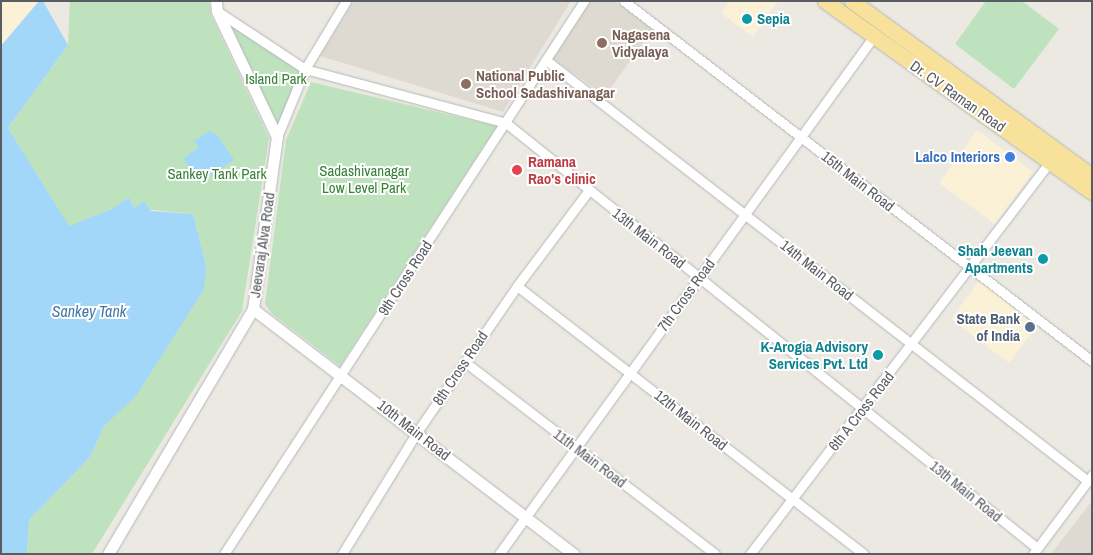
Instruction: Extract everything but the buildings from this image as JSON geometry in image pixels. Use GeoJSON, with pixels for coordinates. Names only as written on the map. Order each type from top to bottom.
{"type":"FeatureCollection","features":[{"type":"Feature","properties":{"kind":"highway","name":"Dr. CV Raman Road"},"geometry":{"type":"LineString","coordinates":[[825,1],[1092,192]]}},
{"type":"Feature","properties":{"kind":"highway","name":"Dr. CV Raman Road"},"geometry":{"type":"LineString","coordinates":[[852,1],[1092,176]]}},
{"type":"Feature","properties":{"kind":"street"},"geometry":{"type":"LineString","coordinates":[[277,137],[305,69],[346,1]]}},
{"type":"Feature","properties":{"kind":"street","name":"9th Cross Road"},"geometry":{"type":"LineString","coordinates":[[224,554],[584,1]]}},
{"type":"Feature","properties":{"kind":"street","name":"15th Main Road"},"geometry":{"type":"LineString","coordinates":[[624,1],[1092,361]]}},
{"type":"Feature","properties":{"kind":"street"},"geometry":{"type":"LineString","coordinates":[[216,6],[277,137]]}},
{"type":"Feature","properties":{"kind":"street","name":"13th Main Road"},"geometry":{"type":"LineString","coordinates":[[216,6],[305,69],[506,123],[863,409],[1035,551]]}},
{"type":"Feature","properties":{"kind":"street","name":"7th Cross Road"},"geometry":{"type":"LineString","coordinates":[[499,554],[874,36]]}},
{"type":"Feature","properties":{"kind":"street","name":"14th Main Road"},"geometry":{"type":"LineString","coordinates":[[546,60],[912,344],[1090,478]]}},
{"type":"Feature","properties":{"kind":"street","name":"Jeevaraj Alva Road"},"geometry":{"type":"LineString","coordinates":[[108,554],[253,309],[277,137]]}},
{"type":"Feature","properties":{"kind":"street","name":"6th A Cross Road"},"geometry":{"type":"LineString","coordinates":[[750,554],[971,268],[1050,162]]}},
{"type":"Feature","properties":{"kind":"street","name":"8th Cross Road"},"geometry":{"type":"LineString","coordinates":[[342,554],[417,432],[517,286],[589,190]]}},
{"type":"Feature","properties":{"kind":"street","name":"12th Main Road"},"geometry":{"type":"LineString","coordinates":[[517,286],[864,554]]}},
{"type":"Feature","properties":{"kind":"street","name":"10th Main Road"},"geometry":{"type":"LineString","coordinates":[[253,309],[342,374],[574,554]]}},
{"type":"Feature","properties":{"kind":"street","name":"11th Main Road"},"geometry":{"type":"LineString","coordinates":[[465,362],[715,554]]}},
{"type":"Feature","properties":{"kind":"street"},"geometry":{"type":"LineString","coordinates":[[1035,551],[1090,478]]}},
{"type":"Feature","properties":{"kind":"shaded area"},"geometry":{"type":"Polygon","coordinates":[[[1,1],[39,1],[1,46],[1,1]]]}},
{"type":"Feature","properties":{"kind":"shaded area","name":"National Public School Sadashivanagar"},"geometry":{"type":"Polygon","coordinates":[[[354,1],[571,1],[503,112],[320,56],[354,1]]]}},
{"type":"Feature","properties":{"kind":"shaded area","name":"Nagasena Vidyalaya"},"geometry":{"type":"Polygon","coordinates":[[[591,1],[614,1],[653,29],[605,96],[551,57],[591,1]]]}},
{"type":"Feature","properties":{"kind":"shaded area"},"geometry":{"type":"Polygon","coordinates":[[[729,1],[778,1],[753,37],[721,13],[729,1]]]}},
{"type":"Feature","properties":{"kind":"shaded area"},"geometry":{"type":"Polygon","coordinates":[[[977,130],[1033,172],[995,224],[939,183],[977,130]]]}},
{"type":"Feature","properties":{"kind":"shaded area"},"geometry":{"type":"Polygon","coordinates":[[[979,281],[1038,325],[1009,363],[951,319],[979,281]]]}},
{"type":"Feature","properties":{"kind":"shaded area"},"geometry":{"type":"Polygon","coordinates":[[[1092,501],[1092,554],[1051,554],[1092,501]]]}},
{"type":"Feature","properties":{"kind":"green space","name":"Sankey Tank Park"},"geometry":{"type":"Polygon","coordinates":[[[70,1],[209,1],[211,15],[269,138],[242,311],[92,554],[27,554],[29,520],[90,457],[104,426],[206,265],[193,214],[134,208],[129,197],[112,209],[69,227],[8,128],[68,45],[70,1]]]}},
{"type":"Feature","properties":{"kind":"green space"},"geometry":{"type":"Polygon","coordinates":[[[986,1],[1022,1],[1059,29],[1014,89],[955,44],[986,1]]]}},
{"type":"Feature","properties":{"kind":"green space","name":"Island Park"},"geometry":{"type":"Polygon","coordinates":[[[217,11],[305,69],[277,137],[217,11]]]}},
{"type":"Feature","properties":{"kind":"green space","name":"Sadashivanagar Low Level Park"},"geometry":{"type":"Polygon","coordinates":[[[311,82],[497,126],[340,366],[272,314],[265,304],[286,140],[311,82]]]}},
{"type":"Feature","properties":{"kind":"water","name":"Sankey Tank"},"geometry":{"type":"Polygon","coordinates":[[[39,1],[43,1],[68,45],[8,128],[69,226],[112,209],[129,197],[134,208],[144,201],[151,211],[193,214],[206,265],[204,289],[136,396],[104,426],[90,457],[29,520],[27,554],[1,554],[1,46],[39,1]]]}},
{"type":"Feature","properties":{"kind":"water"},"geometry":{"type":"Polygon","coordinates":[[[210,131],[218,136],[234,160],[199,183],[183,159],[199,147],[194,141],[210,131]]]}},
{"type":"Feature","properties":{"kind":"place","name":"Sepia"},"geometry":{"type":"Point","coordinates":[747,19]}},
{"type":"Feature","properties":{"kind":"place","name":"Nagasena Vidyalaya"},"geometry":{"type":"Point","coordinates":[602,43]}},
{"type":"Feature","properties":{"kind":"place","name":"National Public School Sadashivanagar"},"geometry":{"type":"Point","coordinates":[466,84]}},
{"type":"Feature","properties":{"kind":"place","name":"Lalco Interiors"},"geometry":{"type":"Point","coordinates":[1010,157]}},
{"type":"Feature","properties":{"kind":"place","name":"Ramana Rao's clinic"},"geometry":{"type":"Point","coordinates":[517,170]}},
{"type":"Feature","properties":{"kind":"place","name":"Shah Jeevan Apartments"},"geometry":{"type":"Point","coordinates":[1043,259]}},
{"type":"Feature","properties":{"kind":"place","name":"State Bank of India"},"geometry":{"type":"Point","coordinates":[1030,327]}},
{"type":"Feature","properties":{"kind":"place","name":"K-Arogia Advisory Services Pvt. Ltd"},"geometry":{"type":"Point","coordinates":[878,355]}}]}
